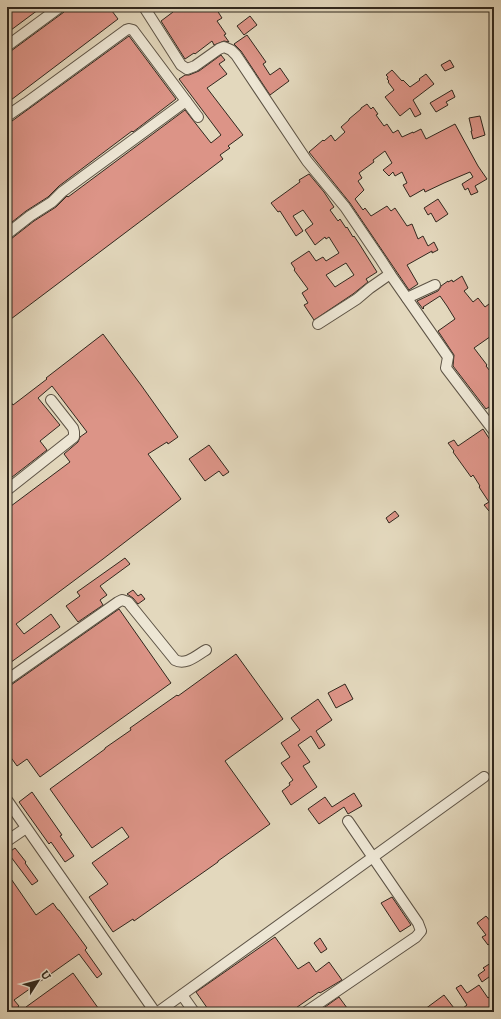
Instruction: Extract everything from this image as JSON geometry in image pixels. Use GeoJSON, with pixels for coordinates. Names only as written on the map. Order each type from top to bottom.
{"type":"FeatureCollection","features":[{"type":"Feature","properties":{"kind":"street"},"geometry":{"type":"LineString","coordinates":[[7,46],[60,7]]}},
{"type":"Feature","properties":{"kind":"street"},"geometry":{"type":"LineString","coordinates":[[144,7],[181,65],[187,69],[195,66],[224,47],[231,50],[236,55],[307,161],[344,207],[448,357],[446,368],[494,431]]}},
{"type":"Feature","properties":{"kind":"street"},"geometry":{"type":"LineString","coordinates":[[7,116],[129,28],[133,30],[198,117]]}},
{"type":"Feature","properties":{"kind":"street"},"geometry":{"type":"LineString","coordinates":[[7,234],[186,101]]}},
{"type":"Feature","properties":{"kind":"street"},"geometry":{"type":"LineString","coordinates":[[318,324],[357,299],[390,274]]}},
{"type":"Feature","properties":{"kind":"street"},"geometry":{"type":"LineString","coordinates":[[407,298],[435,285]]}},
{"type":"Feature","properties":{"kind":"street"},"geometry":{"type":"LineString","coordinates":[[7,490],[74,437],[73,428],[51,400]]}},
{"type":"Feature","properties":{"kind":"street"},"geometry":{"type":"LineString","coordinates":[[7,680],[122,600],[128,602],[175,660],[180,663],[185,662],[206,650]]}},
{"type":"Feature","properties":{"kind":"street"},"geometry":{"type":"LineString","coordinates":[[7,800],[157,1012],[484,777]]}},
{"type":"Feature","properties":{"kind":"street"},"geometry":{"type":"LineString","coordinates":[[306,1012],[416,937],[421,931],[418,923],[348,821]]}},
{"type":"Feature","properties":{"kind":"street"},"geometry":{"type":"LineString","coordinates":[[7,841],[26,828]]}},
{"type":"Feature","properties":{"kind":"street"},"geometry":{"type":"LineString","coordinates":[[182,995],[194,1012]]}},
{"type":"Feature","properties":{"kind":"building"},"geometry":{"type":"Polygon","coordinates":[[[7,7],[42,7],[7,33],[7,7]]]}},
{"type":"Feature","properties":{"kind":"building"},"geometry":{"type":"Polygon","coordinates":[[[66,7],[109,7],[118,19],[7,103],[7,52],[11,51],[64,12],[66,7]]]}},
{"type":"Feature","properties":{"kind":"building"},"geometry":{"type":"Polygon","coordinates":[[[170,7],[215,7],[222,18],[217,21],[226,34],[224,35],[229,42],[224,41],[214,45],[212,41],[195,54],[194,53],[185,59],[161,21],[173,12],[170,7]]]}},
{"type":"Feature","properties":{"kind":"building"},"geometry":{"type":"Polygon","coordinates":[[[250,16],[257,25],[244,35],[237,26],[250,16]]]}},
{"type":"Feature","properties":{"kind":"building"},"geometry":{"type":"Polygon","coordinates":[[[247,35],[266,62],[263,64],[270,75],[280,68],[289,81],[270,95],[241,51],[234,44],[247,35]]]}},
{"type":"Feature","properties":{"kind":"building"},"geometry":{"type":"Polygon","coordinates":[[[129,36],[176,99],[59,186],[48,197],[26,211],[7,226],[7,122],[12,121],[129,36]]]}},
{"type":"Feature","properties":{"kind":"building"},"geometry":{"type":"Polygon","coordinates":[[[221,55],[225,60],[219,64],[227,74],[207,88],[243,135],[228,146],[230,148],[220,155],[223,159],[7,322],[7,240],[11,239],[34,221],[56,207],[67,196],[68,197],[185,110],[211,143],[221,135],[179,79],[185,75],[199,71],[221,55]]]}},
{"type":"Feature","properties":{"kind":"building"},"geometry":{"type":"Polygon","coordinates":[[[450,60],[454,67],[445,71],[441,65],[450,60]]]}},
{"type":"Feature","properties":{"kind":"building"},"geometry":{"type":"Polygon","coordinates":[[[392,70],[410,87],[426,74],[434,84],[413,100],[421,114],[415,117],[410,108],[400,116],[385,97],[394,90],[388,82],[388,77],[386,75],[392,70]]]}},
{"type":"Feature","properties":{"kind":"building"},"geometry":{"type":"Polygon","coordinates":[[[452,90],[455,97],[446,102],[448,105],[436,112],[430,103],[452,90]]]}},
{"type":"Feature","properties":{"kind":"building"},"geometry":{"type":"Polygon","coordinates":[[[367,104],[371,109],[373,107],[378,114],[376,115],[384,126],[387,124],[393,133],[398,130],[402,137],[421,129],[426,139],[455,124],[478,166],[487,179],[475,186],[478,192],[471,195],[468,188],[465,190],[462,184],[473,177],[470,172],[425,192],[424,189],[410,197],[403,185],[407,183],[402,172],[395,176],[393,172],[389,176],[383,170],[392,163],[385,151],[373,160],[374,162],[359,173],[362,178],[358,181],[364,190],[355,199],[363,210],[365,208],[371,216],[387,206],[391,211],[395,208],[407,226],[412,224],[418,239],[423,236],[428,246],[434,242],[438,250],[432,253],[432,251],[407,265],[418,284],[409,290],[350,203],[309,152],[331,135],[335,141],[345,132],[341,127],[367,104]]]}},
{"type":"Feature","properties":{"kind":"building"},"geometry":{"type":"Polygon","coordinates":[[[480,116],[485,135],[473,139],[469,118],[480,116]]]}},
{"type":"Feature","properties":{"kind":"building"},"geometry":{"type":"Polygon","coordinates":[[[309,174],[334,207],[330,210],[338,221],[340,219],[353,237],[354,236],[377,272],[366,279],[368,282],[353,294],[314,320],[304,305],[308,303],[302,293],[308,289],[294,270],[295,269],[291,263],[309,251],[316,261],[323,257],[326,261],[339,253],[329,237],[326,239],[325,237],[315,245],[305,230],[313,224],[303,210],[293,216],[303,231],[296,236],[280,211],[278,212],[271,203],[300,182],[299,180],[309,174]],[[346,263],[326,275],[335,287],[354,275],[346,263]]]}},
{"type":"Feature","properties":{"kind":"building"},"geometry":{"type":"Polygon","coordinates":[[[438,199],[448,214],[436,222],[431,213],[428,215],[424,208],[438,199]]]}},
{"type":"Feature","properties":{"kind":"building"},"geometry":{"type":"Polygon","coordinates":[[[462,276],[468,288],[464,291],[473,302],[478,298],[485,307],[489,304],[494,311],[494,334],[474,348],[494,376],[494,406],[490,409],[489,407],[486,409],[453,366],[454,355],[438,331],[455,319],[447,306],[440,296],[423,307],[423,309],[417,301],[438,291],[441,286],[448,281],[452,280],[453,282],[462,276]]]}},
{"type":"Feature","properties":{"kind":"building"},"geometry":{"type":"Polygon","coordinates":[[[103,334],[178,437],[148,454],[181,499],[16,624],[24,634],[51,614],[60,627],[7,665],[7,509],[70,462],[64,454],[78,442],[80,437],[87,432],[52,386],[38,398],[60,425],[40,441],[47,450],[7,481],[7,397],[13,405],[103,334]]]}},
{"type":"Feature","properties":{"kind":"building"},"geometry":{"type":"Polygon","coordinates":[[[483,429],[494,446],[494,509],[493,508],[489,511],[484,505],[489,502],[479,487],[480,486],[473,475],[471,477],[448,443],[454,440],[458,446],[483,429]]]}},
{"type":"Feature","properties":{"kind":"building"},"geometry":{"type":"Polygon","coordinates":[[[209,445],[229,472],[223,476],[219,471],[205,481],[189,459],[209,445]]]}},
{"type":"Feature","properties":{"kind":"building"},"geometry":{"type":"Polygon","coordinates":[[[395,511],[399,516],[389,523],[386,518],[395,511]]]}},
{"type":"Feature","properties":{"kind":"building"},"geometry":{"type":"Polygon","coordinates":[[[125,558],[130,564],[100,586],[107,595],[100,600],[103,605],[78,622],[66,606],[80,596],[77,592],[125,558]]]}},
{"type":"Feature","properties":{"kind":"building"},"geometry":{"type":"Polygon","coordinates":[[[133,590],[138,596],[141,594],[145,599],[138,604],[127,594],[133,590]]]}},
{"type":"Feature","properties":{"kind":"building"},"geometry":{"type":"Polygon","coordinates":[[[119,609],[171,683],[40,777],[27,759],[17,766],[7,752],[7,686],[11,685],[119,609]]]}},
{"type":"Feature","properties":{"kind":"building"},"geometry":{"type":"Polygon","coordinates":[[[236,654],[283,719],[225,761],[270,824],[134,921],[133,919],[113,932],[89,897],[108,884],[92,863],[129,837],[122,827],[92,848],[50,789],[131,730],[130,728],[177,695],[178,696],[236,654]]]}},
{"type":"Feature","properties":{"kind":"building"},"geometry":{"type":"Polygon","coordinates":[[[345,684],[353,699],[336,708],[328,693],[345,684]]]}},
{"type":"Feature","properties":{"kind":"building"},"geometry":{"type":"Polygon","coordinates":[[[318,699],[332,720],[316,731],[325,745],[319,749],[311,736],[298,745],[310,762],[303,766],[317,787],[291,805],[282,791],[290,785],[289,783],[293,780],[281,763],[290,757],[281,743],[300,730],[291,718],[318,699]]]}},
{"type":"Feature","properties":{"kind":"building"},"geometry":{"type":"Polygon","coordinates":[[[32,792],[62,835],[60,836],[74,856],[65,862],[51,842],[49,844],[19,802],[32,792]]]}},
{"type":"Feature","properties":{"kind":"building"},"geometry":{"type":"Polygon","coordinates":[[[354,793],[362,806],[348,814],[344,807],[319,824],[308,809],[325,797],[332,807],[354,793]]]}},
{"type":"Feature","properties":{"kind":"building"},"geometry":{"type":"Polygon","coordinates":[[[15,848],[38,881],[32,885],[8,853],[15,848]]]}},
{"type":"Feature","properties":{"kind":"building"},"geometry":{"type":"Polygon","coordinates":[[[7,873],[36,915],[53,903],[87,948],[85,950],[102,974],[97,978],[79,954],[14,1000],[19,1006],[12,1012],[7,1012],[7,873]]]}},
{"type":"Feature","properties":{"kind":"building"},"geometry":{"type":"Polygon","coordinates":[[[392,897],[411,925],[400,932],[381,903],[392,897]]]}},
{"type":"Feature","properties":{"kind":"building"},"geometry":{"type":"Polygon","coordinates":[[[486,916],[492,923],[494,921],[494,941],[488,945],[482,937],[486,935],[477,923],[486,916]]]}},
{"type":"Feature","properties":{"kind":"building"},"geometry":{"type":"Polygon","coordinates":[[[275,937],[298,969],[309,962],[316,972],[329,962],[342,980],[320,993],[319,992],[290,1012],[210,1012],[196,992],[275,937]]]}},
{"type":"Feature","properties":{"kind":"building"},"geometry":{"type":"Polygon","coordinates":[[[320,938],[327,949],[321,953],[314,943],[320,938]]]}},
{"type":"Feature","properties":{"kind":"building"},"geometry":{"type":"Polygon","coordinates":[[[494,961],[494,983],[489,977],[482,982],[478,975],[485,970],[483,968],[494,961]]]}},
{"type":"Feature","properties":{"kind":"building"},"geometry":{"type":"Polygon","coordinates":[[[73,973],[101,1012],[30,1012],[26,1007],[73,973]]]}},
{"type":"Feature","properties":{"kind":"building"},"geometry":{"type":"Polygon","coordinates":[[[461,985],[467,993],[479,985],[488,998],[494,993],[494,1012],[481,1012],[478,1008],[473,1012],[458,1012],[467,1005],[456,988],[461,985]]]}},
{"type":"Feature","properties":{"kind":"building"},"geometry":{"type":"Polygon","coordinates":[[[444,995],[457,1012],[421,1012],[444,995]]]}},
{"type":"Feature","properties":{"kind":"building"},"geometry":{"type":"Polygon","coordinates":[[[339,997],[350,1012],[318,1012],[339,997]]]}}]}
